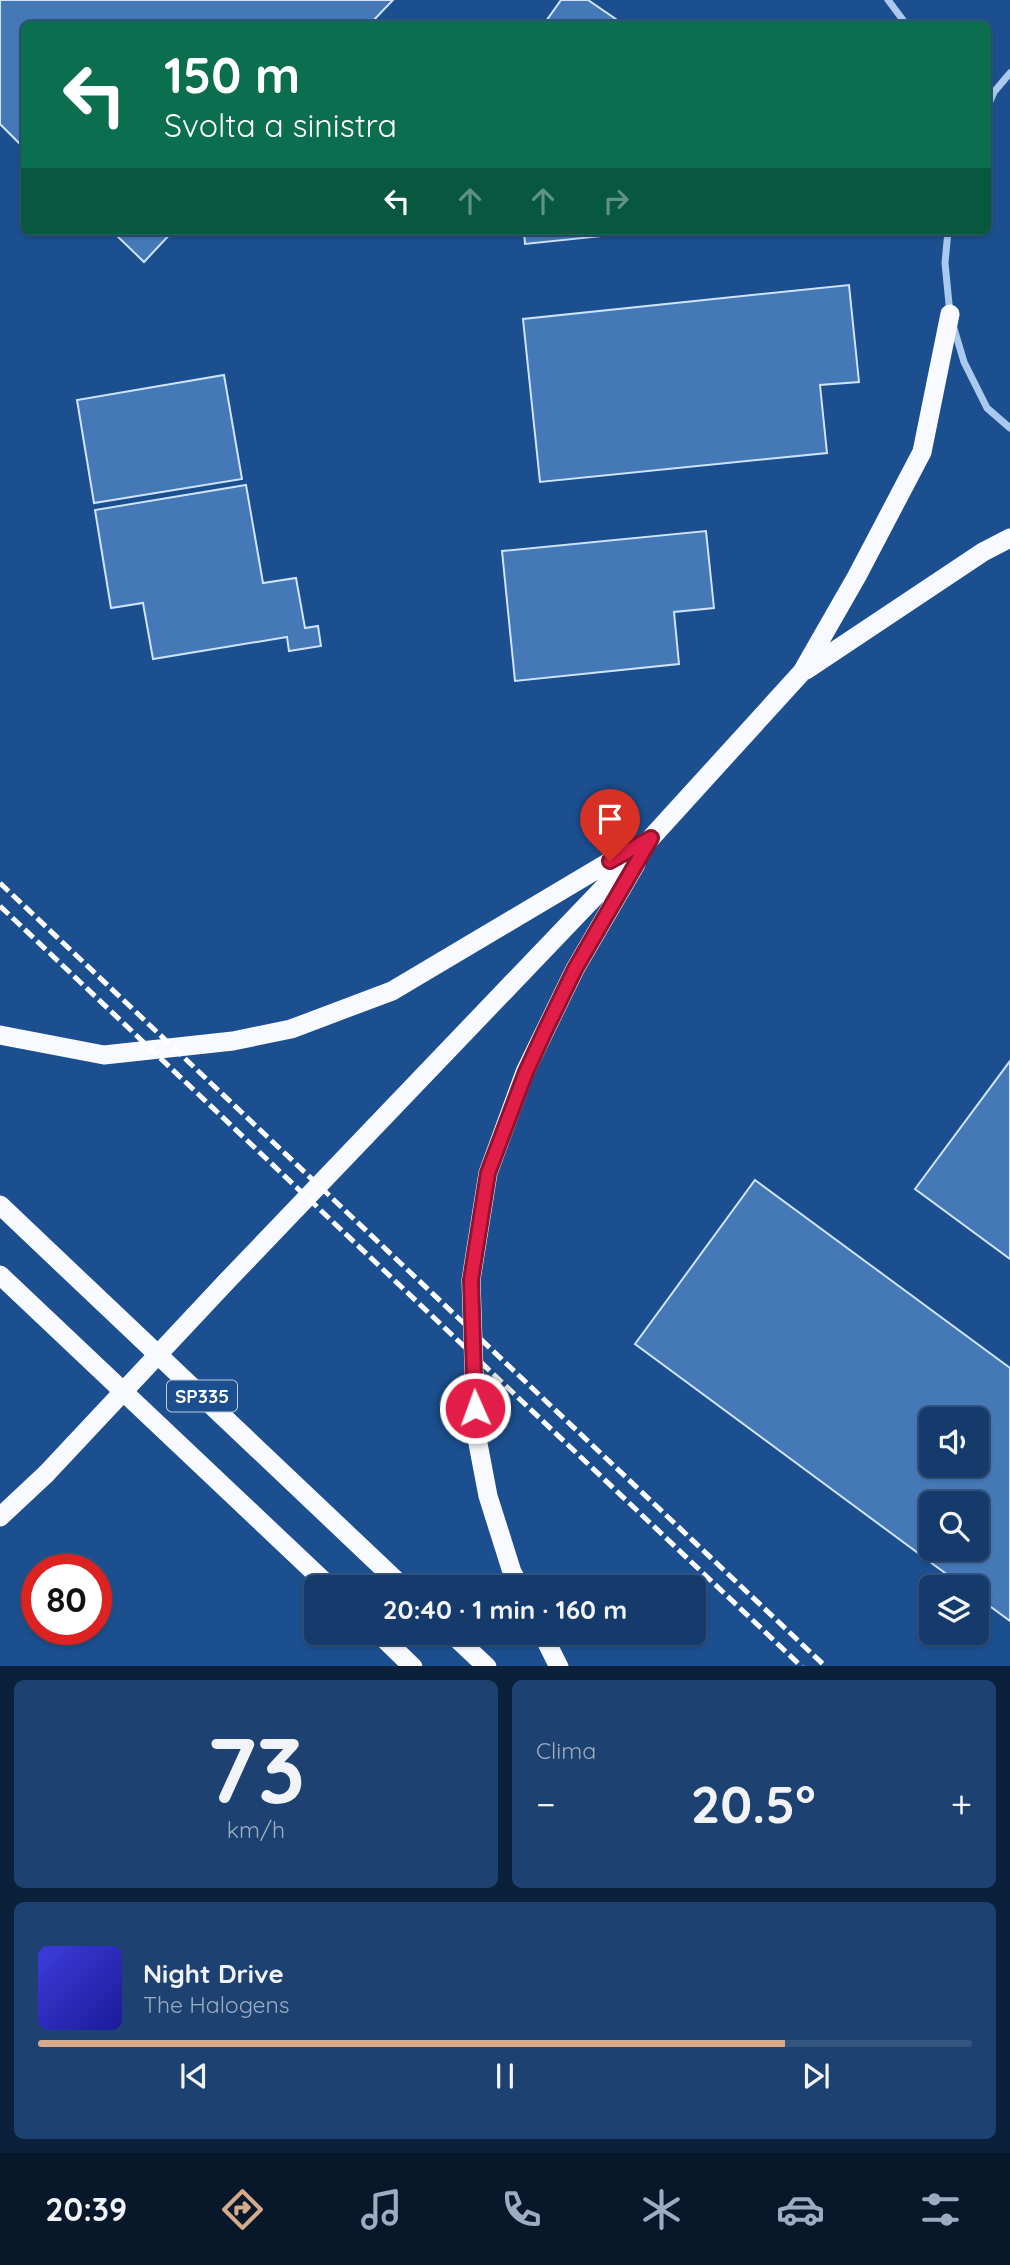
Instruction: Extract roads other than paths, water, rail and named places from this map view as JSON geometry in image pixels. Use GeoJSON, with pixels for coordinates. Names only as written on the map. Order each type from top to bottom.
{"type":"FeatureCollection","features":[{"type":"Feature","properties":{"kind":"highway"},"geometry":{"type":"LineString","coordinates":[[0,1517],[46,1474],[651,838],[802,672],[857,576],[922,452],[950,314]]}},
{"type":"Feature","properties":{"kind":"highway"},"geometry":{"type":"LineString","coordinates":[[802,672],[983,552],[1010,538]]}},
{"type":"Feature","properties":{"kind":"highway"},"geometry":{"type":"LineString","coordinates":[[0,1035],[104,1055],[233,1041],[291,1029],[392,990],[651,838]]}},
{"type":"Feature","properties":{"kind":"highway"},"geometry":{"type":"LineString","coordinates":[[514,1575],[488,1496],[476,1433],[471,1280],[488,1173],[526,1072],[575,969],[651,838]]}},
{"type":"Feature","properties":{"kind":"highway","name":"SP335"},"geometry":{"type":"LineString","coordinates":[[0,1205],[390,1575]]}},
{"type":"Feature","properties":{"kind":"highway","name":"SP335"},"geometry":{"type":"LineString","coordinates":[[0,1275],[317,1575]]}},
{"type":"Feature","properties":{"kind":"highway"},"geometry":{"type":"LineString","coordinates":[[0,1295],[57,1328]]}},
{"type":"Feature","properties":{"kind":"highway"},"geometry":{"type":"LineString","coordinates":[[391,1645],[413,1666]]}},
{"type":"Feature","properties":{"kind":"highway"},"geometry":{"type":"LineString","coordinates":[[464,1645],[486,1666]]}},
{"type":"Feature","properties":{"kind":"highway"},"geometry":{"type":"LineString","coordinates":[[548,1645],[558,1666]]}},
{"type":"Feature","properties":{"kind":"street"},"geometry":{"type":"LineString","coordinates":[[888,0],[904,21]]}},
{"type":"Feature","properties":{"kind":"street"},"geometry":{"type":"LineString","coordinates":[[991,98],[1010,72]]}},
{"type":"Feature","properties":{"kind":"street"},"geometry":{"type":"LineString","coordinates":[[948,235],[945,263],[950,314],[964,362],[987,408],[1010,428]]}},
{"type":"Feature","properties":{"kind":"railway"},"geometry":{"type":"LineString","coordinates":[[0,883],[825,1666]]}},
{"type":"Feature","properties":{"kind":"railway"},"geometry":{"type":"LineString","coordinates":[[0,906],[801,1666]]}}]}
